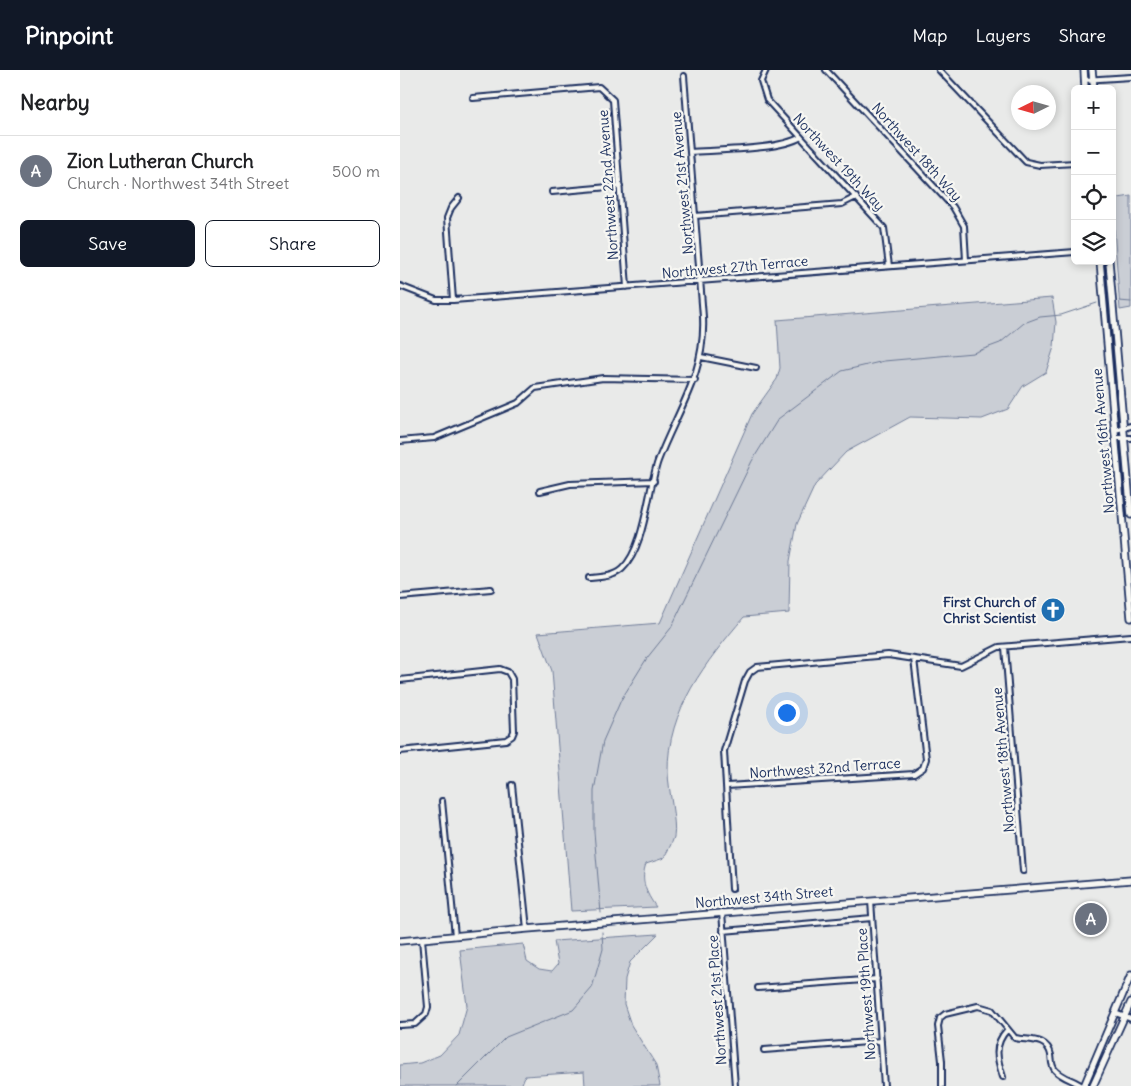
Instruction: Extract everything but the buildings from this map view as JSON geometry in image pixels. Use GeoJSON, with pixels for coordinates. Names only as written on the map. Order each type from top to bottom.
{"type":"FeatureCollection","features":[{"type":"Feature","properties":{"kind":"main road"},"geometry":{"type":"LineString","coordinates":[[1084,70],[1085,85]]}},
{"type":"Feature","properties":{"kind":"main road"},"geometry":{"type":"LineString","coordinates":[[1092,70],[1094,85]]}},
{"type":"Feature","properties":{"kind":"main road","name":"Northwest 16th Avenue"},"geometry":{"type":"LineString","coordinates":[[1100,265],[1114,430],[1130,587],[1131,618]]}},
{"type":"Feature","properties":{"kind":"main road","name":"Northwest 16th Avenue"},"geometry":{"type":"LineString","coordinates":[[1109,265],[1124,427],[1128,437],[1131,515]]}},
{"type":"Feature","properties":{"kind":"main road"},"geometry":{"type":"LineString","coordinates":[[1107,341],[1116,340]]}},
{"type":"Feature","properties":{"kind":"main road","name":"Northwest 34th Street"},"geometry":{"type":"LineString","coordinates":[[400,941],[722,912],[1131,880]]}},
{"type":"Feature","properties":{"kind":"main road"},"geometry":{"type":"LineString","coordinates":[[1083,1086],[1131,975]]}},
{"type":"Feature","properties":{"kind":"main road"},"geometry":{"type":"LineString","coordinates":[[1093,1086],[1128,1018],[1131,1002]]}},
{"type":"Feature","properties":{"kind":"street","name":"Northwest 19th Way"},"geometry":{"type":"LineString","coordinates":[[766,70],[762,78],[762,89],[767,100],[884,228],[889,266]]}},
{"type":"Feature","properties":{"kind":"street","name":"Northwest 18th Way"},"geometry":{"type":"LineString","coordinates":[[826,70],[953,207],[964,226],[966,260]]}},
{"type":"Feature","properties":{"kind":"street"},"geometry":{"type":"LineString","coordinates":[[938,70],[1026,162],[1040,165],[1071,163]]}},
{"type":"Feature","properties":{"kind":"street","name":"Northwest 21st Avenue"},"geometry":{"type":"LineString","coordinates":[[589,578],[607,576],[622,568],[630,557],[648,510],[658,462],[695,380],[701,357],[704,331],[701,281],[684,76]]}},
{"type":"Feature","properties":{"kind":"street"},"geometry":{"type":"LineString","coordinates":[[1084,80],[1131,77]]}},
{"type":"Feature","properties":{"kind":"street","name":"Northwest 22nd Avenue"},"geometry":{"type":"LineString","coordinates":[[473,98],[599,87],[610,95],[613,100],[627,287]]}},
{"type":"Feature","properties":{"kind":"street"},"geometry":{"type":"LineString","coordinates":[[690,152],[777,144],[794,141],[801,137]]}},
{"type":"Feature","properties":{"kind":"street"},"geometry":{"type":"LineString","coordinates":[[552,192],[620,186]]}},
{"type":"Feature","properties":{"kind":"street"},"geometry":{"type":"LineString","coordinates":[[696,216],[842,204],[856,197]]}},
{"type":"Feature","properties":{"kind":"street"},"geometry":{"type":"LineString","coordinates":[[453,300],[447,218],[451,208],[459,198]]}},
{"type":"Feature","properties":{"kind":"street","name":"Northwest 27th Terrace"},"geometry":{"type":"LineString","coordinates":[[400,286],[436,300],[453,300],[1071,252]]}},
{"type":"Feature","properties":{"kind":"street"},"geometry":{"type":"LineString","coordinates":[[701,357],[756,368]]}},
{"type":"Feature","properties":{"kind":"street"},"geometry":{"type":"LineString","coordinates":[[400,441],[434,438],[518,403],[534,388],[569,385],[603,378],[695,380]]}},
{"type":"Feature","properties":{"kind":"street"},"geometry":{"type":"LineString","coordinates":[[1114,430],[1131,426]]}},
{"type":"Feature","properties":{"kind":"street"},"geometry":{"type":"LineString","coordinates":[[1115,438],[1128,437]]}},
{"type":"Feature","properties":{"kind":"street"},"geometry":{"type":"LineString","coordinates":[[540,491],[570,484],[654,481]]}},
{"type":"Feature","properties":{"kind":"street"},"geometry":{"type":"LineString","coordinates":[[400,597],[491,589]]}},
{"type":"Feature","properties":{"kind":"street"},"geometry":{"type":"LineString","coordinates":[[732,889],[724,751],[745,681],[750,672],[757,667],[888,655],[961,666],[999,647],[1131,636]]}},
{"type":"Feature","properties":{"kind":"street","name":"Northwest 18th Avenue"},"geometry":{"type":"LineString","coordinates":[[1006,647],[1023,871]]}},
{"type":"Feature","properties":{"kind":"street","name":"Northwest 32nd Terrace"},"geometry":{"type":"LineString","coordinates":[[727,786],[914,774],[923,768],[926,759],[914,659]]}},
{"type":"Feature","properties":{"kind":"street"},"geometry":{"type":"LineString","coordinates":[[400,680],[500,669],[508,672],[512,679],[514,731],[510,738],[400,751]]}},
{"type":"Feature","properties":{"kind":"street"},"geometry":{"type":"LineString","coordinates":[[512,785],[527,929]]}},
{"type":"Feature","properties":{"kind":"street"},"geometry":{"type":"LineString","coordinates":[[442,801],[455,936]]}},
{"type":"Feature","properties":{"kind":"street","name":"Northwest 19th Place"},"geometry":{"type":"LineString","coordinates":[[871,901],[884,1086]]}},
{"type":"Feature","properties":{"kind":"street","name":"Northwest 21st Place"},"geometry":{"type":"LineString","coordinates":[[722,912],[735,1086]]}},
{"type":"Feature","properties":{"kind":"street"},"geometry":{"type":"LineString","coordinates":[[723,931],[872,918]]}},
{"type":"Feature","properties":{"kind":"street"},"geometry":{"type":"LineString","coordinates":[[400,1025],[421,1021],[428,1007],[422,939]]}},
{"type":"Feature","properties":{"kind":"street"},"geometry":{"type":"LineString","coordinates":[[758,988],[877,979]]}},
{"type":"Feature","properties":{"kind":"street"},"geometry":{"type":"LineString","coordinates":[[942,1086],[942,1061],[938,1026],[940,1018],[945,1014],[978,1006],[992,1010],[1015,1038],[1037,1040],[1044,1044],[1050,1050],[1052,1066],[1057,1072],[1083,1086]]}},
{"type":"Feature","properties":{"kind":"street"},"geometry":{"type":"LineString","coordinates":[[1115,1013],[1128,1018]]}},
{"type":"Feature","properties":{"kind":"street"},"geometry":{"type":"LineString","coordinates":[[1003,1077],[997,1058],[997,1047],[999,1039],[1007,1030]]}},
{"type":"Feature","properties":{"kind":"street"},"geometry":{"type":"LineString","coordinates":[[764,1050],[881,1041]]}},
{"type":"Feature","properties":{"kind":"shaded area"},"geometry":{"type":"Polygon","coordinates":[[[1131,196],[1131,308],[1120,310],[1116,254],[1116,198],[1131,196]]]}},
{"type":"Feature","properties":{"kind":"shaded area"},"geometry":{"type":"Polygon","coordinates":[[[1052,298],[1056,322],[1054,347],[1046,372],[1023,386],[1008,409],[982,419],[910,417],[846,452],[815,485],[797,524],[790,561],[789,613],[744,617],[716,651],[691,688],[674,728],[669,749],[668,772],[675,831],[674,837],[664,858],[646,864],[644,870],[645,886],[649,897],[656,907],[571,911],[552,671],[538,633],[660,623],[752,414],[777,379],[780,368],[777,320],[1052,298]]]}},
{"type":"Feature","properties":{"kind":"shaded area"},"geometry":{"type":"Polygon","coordinates":[[[658,934],[630,962],[625,979],[624,1004],[631,1025],[656,1065],[660,1086],[585,1086],[584,1072],[525,1076],[521,1086],[400,1086],[400,1065],[420,1063],[440,1055],[459,1035],[467,1006],[460,950],[523,944],[527,961],[539,969],[552,971],[558,964],[554,941],[658,934]]]}},
{"type":"Feature","properties":{"kind":"waterway"},"geometry":{"type":"LineString","coordinates":[[1119,301],[1131,302]]}},
{"type":"Feature","properties":{"kind":"waterway"},"geometry":{"type":"LineString","coordinates":[[601,913],[594,832],[594,791],[603,741],[621,700],[647,658],[671,628],[752,461],[778,419],[842,371],[884,361],[973,353],[1000,343],[1024,323],[1040,317],[1061,315],[1097,303]]}},
{"type":"Feature","properties":{"kind":"waterway"},"geometry":{"type":"LineString","coordinates":[[457,1086],[506,1037],[573,1010],[592,988],[603,949],[602,932]]}},
{"type":"Feature","properties":{"kind":"place","name":"First Church of Christ Scientist"},"geometry":{"type":"Point","coordinates":[1053,610]}},
{"type":"Feature","properties":{"kind":"place","name":"Zion Lutheran Church"},"geometry":{"type":"Point","coordinates":[1091,919]}}]}
